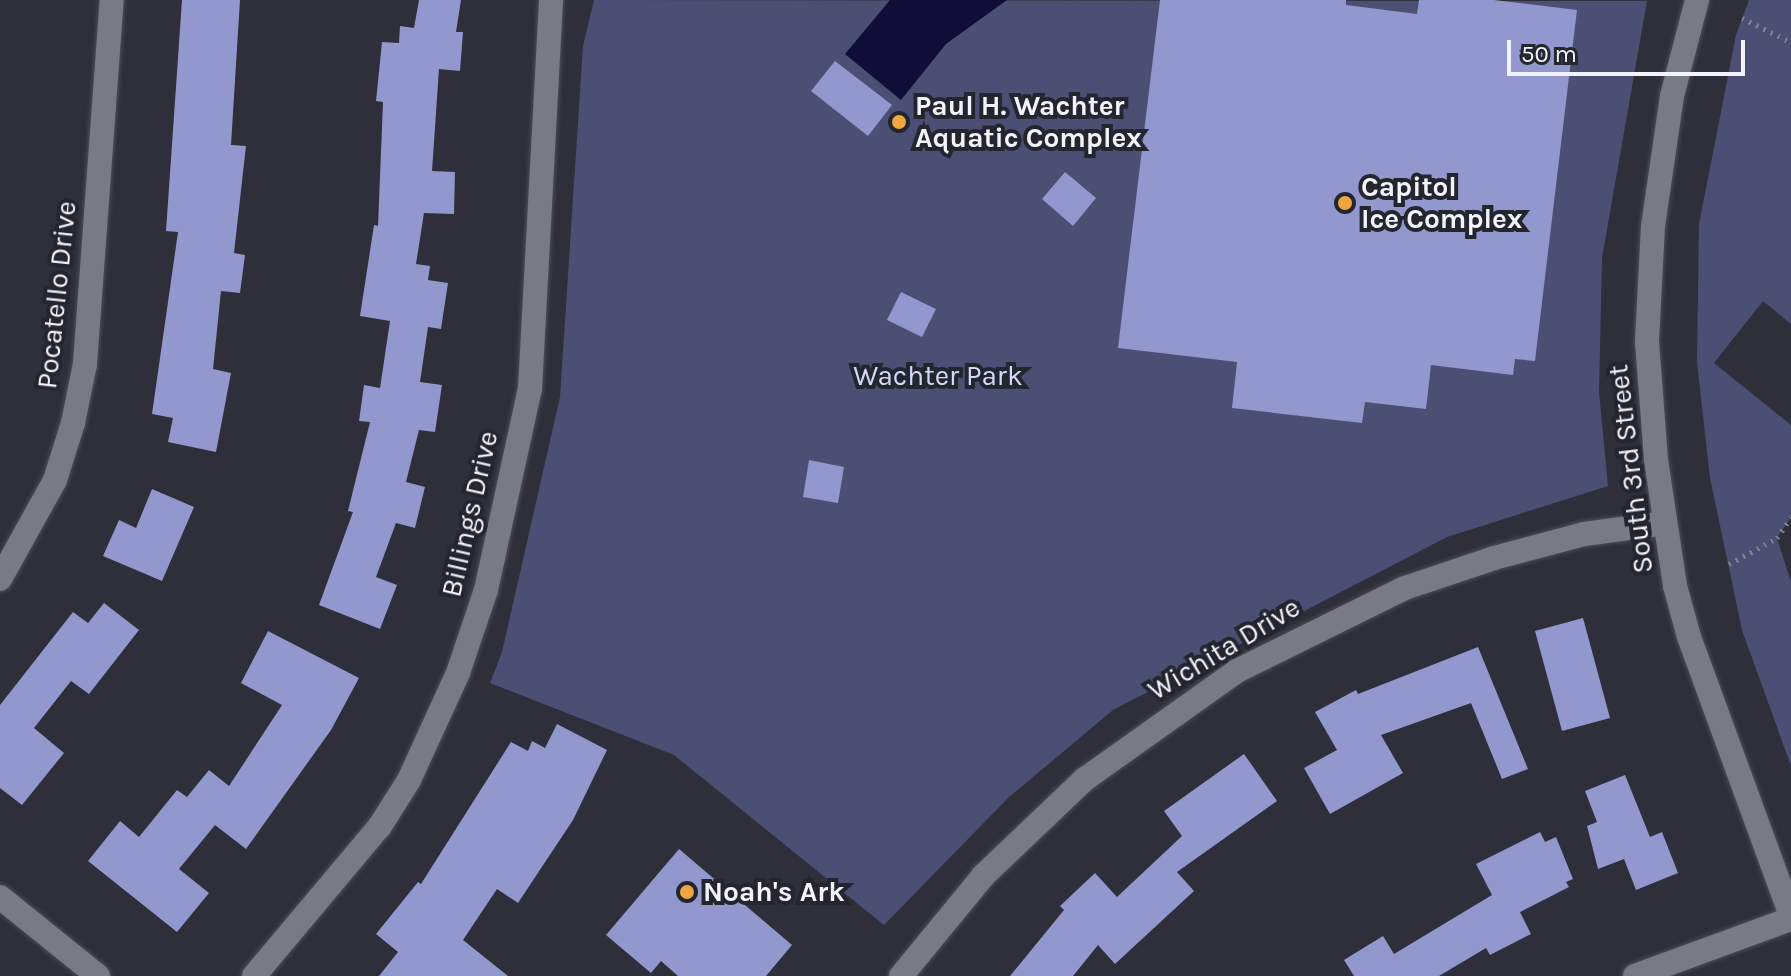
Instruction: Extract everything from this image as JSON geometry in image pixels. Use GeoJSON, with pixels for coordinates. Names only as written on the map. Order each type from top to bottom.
{"type":"FeatureCollection","features":[{"type":"Feature","properties":{"kind":"street","name":"Pocatello Drive"},"geometry":{"type":"LineString","coordinates":[[0,579],[55,480],[73,423],[85,364],[112,0]]}},
{"type":"Feature","properties":{"kind":"street","name":"Billings Drive"},"geometry":{"type":"LineString","coordinates":[[254,976],[380,826],[409,780],[458,673],[486,590],[530,389],[551,0]]}},
{"type":"Feature","properties":{"kind":"street","name":"South 3rd Street"},"geometry":{"type":"LineString","coordinates":[[1697,0],[1672,96],[1653,226],[1647,342],[1665,523],[1675,586],[1705,687],[1791,917]]}},
{"type":"Feature","properties":{"kind":"street","name":"Wichita Drive"},"geometry":{"type":"LineString","coordinates":[[901,976],[983,876],[1085,779],[1237,671],[1405,588],[1494,558],[1584,534],[1665,523]]}},
{"type":"Feature","properties":{"kind":"street"},"geometry":{"type":"LineString","coordinates":[[0,897],[98,976]]}},
{"type":"Feature","properties":{"kind":"street"},"geometry":{"type":"LineString","coordinates":[[1635,976],[1791,917]]}},
{"type":"Feature","properties":{"kind":"path"},"geometry":{"type":"LineString","coordinates":[[1742,18],[1791,42]]}},
{"type":"Feature","properties":{"kind":"path"},"geometry":{"type":"LineString","coordinates":[[1729,564],[1777,538],[1791,517]]}},
{"type":"Feature","properties":{"kind":"green space","name":"Wachter Park"},"geometry":{"type":"Polygon","coordinates":[[[594,0],[1647,1],[1602,258],[1599,392],[1608,486],[1447,537],[1113,710],[1008,798],[884,925],[674,755],[490,683],[502,652],[560,397],[583,46],[594,0]]]}},
{"type":"Feature","properties":{"kind":"green space"},"geometry":{"type":"Polygon","coordinates":[[[1749,0],[1791,0],[1791,324],[1763,301],[1714,363],[1791,425],[1791,517],[1777,538],[1791,582],[1791,766],[1742,630],[1710,478],[1697,362],[1699,224],[1736,35],[1749,0]]]}},
{"type":"Feature","properties":{"kind":"shaded area"},"geometry":{"type":"Polygon","coordinates":[[[890,0],[1007,0],[946,44],[901,100],[845,54],[890,0]]]}},
{"type":"Feature","properties":{"kind":"building"},"geometry":{"type":"Polygon","coordinates":[[[182,0],[240,0],[231,145],[246,146],[234,253],[245,255],[240,293],[221,291],[213,369],[231,373],[216,452],[168,442],[173,418],[152,414],[178,232],[166,231],[182,0]]]}},
{"type":"Feature","properties":{"kind":"building"},"geometry":{"type":"Polygon","coordinates":[[[419,0],[461,0],[456,32],[463,32],[460,71],[439,69],[432,171],[455,172],[454,214],[424,213],[416,264],[430,266],[428,280],[448,283],[441,329],[428,327],[420,382],[442,385],[435,432],[419,430],[406,482],[425,487],[415,528],[396,523],[376,577],[397,585],[380,629],[319,605],[353,512],[348,511],[370,422],[359,421],[364,385],[380,388],[390,321],[360,316],[374,225],[378,226],[383,102],[376,101],[382,42],[399,43],[400,26],[414,28],[419,0]]]}},
{"type":"Feature","properties":{"kind":"building","name":"Capitol Ice Complex"},"geometry":{"type":"Polygon","coordinates":[[[1160,0],[1346,0],[1346,5],[1417,14],[1419,0],[1494,0],[1577,10],[1535,361],[1515,359],[1513,375],[1431,365],[1426,409],[1365,402],[1362,423],[1232,408],[1237,362],[1118,348],[1160,0]]]}},
{"type":"Feature","properties":{"kind":"building"},"geometry":{"type":"Polygon","coordinates":[[[835,61],[892,105],[868,136],[811,91],[835,61]]]}},
{"type":"Feature","properties":{"kind":"building"},"geometry":{"type":"Polygon","coordinates":[[[1065,172],[1096,198],[1073,226],[1042,199],[1065,172]]]}},
{"type":"Feature","properties":{"kind":"building"},"geometry":{"type":"Polygon","coordinates":[[[901,292],[936,309],[922,337],[887,320],[901,292]]]}},
{"type":"Feature","properties":{"kind":"building"},"geometry":{"type":"Polygon","coordinates":[[[809,460],[844,467],[838,503],[803,497],[809,460]]]}},
{"type":"Feature","properties":{"kind":"building"},"geometry":{"type":"Polygon","coordinates":[[[152,489],[194,507],[162,581],[103,556],[119,520],[136,528],[152,489]]]}},
{"type":"Feature","properties":{"kind":"building"},"geometry":{"type":"Polygon","coordinates":[[[104,603],[139,630],[89,694],[71,681],[34,728],[64,753],[22,805],[0,788],[0,705],[73,612],[88,623],[104,603]]]}},
{"type":"Feature","properties":{"kind":"building"},"geometry":{"type":"Polygon","coordinates":[[[1583,618],[1610,718],[1562,731],[1535,631],[1583,618]]]}},
{"type":"Feature","properties":{"kind":"building"},"geometry":{"type":"Polygon","coordinates":[[[268,631],[359,678],[331,730],[246,849],[215,825],[179,869],[209,893],[177,932],[88,861],[120,821],[139,837],[177,790],[187,797],[209,770],[229,786],[282,705],[241,683],[268,631]]]}},
{"type":"Feature","properties":{"kind":"building"},"geometry":{"type":"Polygon","coordinates":[[[1478,647],[1528,769],[1502,779],[1471,703],[1381,735],[1403,773],[1330,814],[1304,768],[1337,750],[1315,712],[1356,690],[1358,694],[1478,647]]]}},
{"type":"Feature","properties":{"kind":"building"},"geometry":{"type":"Polygon","coordinates":[[[557,724],[607,750],[573,820],[518,903],[497,889],[463,940],[508,976],[379,976],[398,952],[376,934],[418,882],[421,884],[511,742],[528,751],[532,741],[545,748],[557,724]]]}},
{"type":"Feature","properties":{"kind":"building"},"geometry":{"type":"Polygon","coordinates":[[[1244,754],[1277,801],[1177,872],[1194,891],[1115,964],[1098,945],[1073,976],[1010,976],[1064,910],[1060,906],[1095,873],[1117,897],[1182,836],[1164,811],[1244,754]]]}},
{"type":"Feature","properties":{"kind":"building"},"geometry":{"type":"Polygon","coordinates":[[[1625,775],[1650,837],[1662,832],[1678,873],[1636,890],[1624,859],[1598,869],[1587,826],[1597,822],[1585,791],[1625,775]]]}},
{"type":"Feature","properties":{"kind":"building"},"geometry":{"type":"Polygon","coordinates":[[[1540,832],[1545,842],[1556,837],[1573,879],[1566,882],[1569,887],[1520,912],[1531,934],[1490,955],[1486,948],[1439,976],[1354,976],[1344,960],[1383,936],[1394,954],[1492,895],[1476,864],[1540,832]]]}},
{"type":"Feature","properties":{"kind":"building","name":"Noah's Ark"},"geometry":{"type":"Polygon","coordinates":[[[679,849],[792,945],[766,976],[678,976],[661,961],[651,973],[606,935],[679,849]]]}},
{"type":"Feature","properties":{"kind":"place","name":"Paul H. Wachter Aquatic Complex"},"geometry":{"type":"Point","coordinates":[899,122]}},
{"type":"Feature","properties":{"kind":"place","name":"Capitol Ice Complex"},"geometry":{"type":"Point","coordinates":[1345,203]}},
{"type":"Feature","properties":{"kind":"place","name":"Noah's Ark"},"geometry":{"type":"Point","coordinates":[687,892]}}]}
